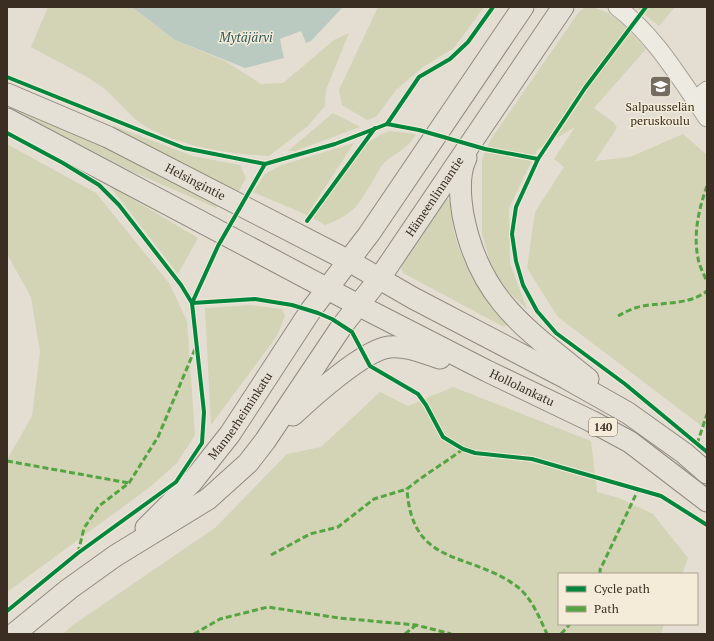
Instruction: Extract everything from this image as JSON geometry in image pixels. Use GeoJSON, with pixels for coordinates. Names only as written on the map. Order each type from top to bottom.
{"type":"FeatureCollection","features":[{"type":"Feature","properties":{"kind":"main road"},"geometry":{"type":"LineString","coordinates":[[349,261],[429,148],[523,7]]}},
{"type":"Feature","properties":{"kind":"main road","name":"Hämeenlinnantie"},"geometry":{"type":"LineString","coordinates":[[358,305],[379,279],[564,7]]}},
{"type":"Feature","properties":{"kind":"main road","name":"Helsingintie"},"geometry":{"type":"LineString","coordinates":[[7,94],[104,135],[349,261],[379,279]]}},
{"type":"Feature","properties":{"kind":"main road","name":"140"},"geometry":{"type":"LineString","coordinates":[[7,119],[328,288]]}},
{"type":"Feature","properties":{"kind":"main road"},"geometry":{"type":"LineString","coordinates":[[476,137],[464,162],[461,183],[461,205],[472,252],[484,277],[503,306],[535,337],[628,413]]}},
{"type":"Feature","properties":{"kind":"main road","name":"Mannerheiminkatu"},"geometry":{"type":"LineString","coordinates":[[115,556],[170,505],[197,476],[230,434],[311,310],[349,261]]}},
{"type":"Feature","properties":{"kind":"main road","name":"140"},"geometry":{"type":"LineString","coordinates":[[379,279],[628,413],[684,453],[707,473]]}},
{"type":"Feature","properties":{"kind":"main road","name":"Hollolankatu"},"geometry":{"type":"LineString","coordinates":[[328,288],[487,372],[592,421],[630,442],[666,468],[707,501]]}},
{"type":"Feature","properties":{"kind":"main road","name":"Mannerheiminkatu"},"geometry":{"type":"LineString","coordinates":[[14,634],[69,589],[115,556],[208,499],[248,463],[265,441],[358,305]]}},
{"type":"Feature","properties":{"kind":"main road"},"geometry":{"type":"LineString","coordinates":[[265,441],[329,383],[380,350],[400,347],[415,350],[487,372]]}},
{"type":"Feature","properties":{"kind":"lane"},"geometry":{"type":"LineString","coordinates":[[617,7],[635,21],[701,95],[707,118]]}},
{"type":"Feature","properties":{"kind":"green space"},"geometry":{"type":"Polygon","coordinates":[[[48,7],[132,7],[175,40],[225,61],[261,84],[283,83],[334,40],[349,33],[326,90],[325,106],[308,126],[269,156],[253,155],[217,150],[181,142],[148,128],[135,119],[111,94],[102,87],[31,47],[48,7]]]}},
{"type":"Feature","properties":{"kind":"green space"},"geometry":{"type":"Polygon","coordinates":[[[378,7],[484,7],[454,48],[423,67],[396,90],[376,117],[367,120],[342,105],[339,90],[378,7]]]}},
{"type":"Feature","properties":{"kind":"green space"},"geometry":{"type":"Polygon","coordinates":[[[585,7],[604,11],[620,21],[646,49],[594,108],[614,123],[617,128],[595,161],[630,157],[683,134],[707,155],[707,430],[558,317],[527,268],[535,212],[564,167],[554,159],[575,127],[537,150],[509,208],[510,264],[527,309],[501,285],[491,265],[482,234],[482,159],[491,139],[578,13],[585,7]]]}},
{"type":"Feature","properties":{"kind":"green space"},"geometry":{"type":"Polygon","coordinates":[[[635,7],[675,7],[659,26],[635,7]]]}},
{"type":"Feature","properties":{"kind":"green space"},"geometry":{"type":"Polygon","coordinates":[[[7,101],[106,145],[219,203],[216,208],[110,162],[8,106],[7,101]]]}},
{"type":"Feature","properties":{"kind":"green space"},"geometry":{"type":"Polygon","coordinates":[[[333,113],[360,127],[295,151],[288,151],[333,113]]]}},
{"type":"Feature","properties":{"kind":"green space"},"geometry":{"type":"Polygon","coordinates":[[[114,126],[192,156],[240,165],[246,178],[239,191],[207,178],[113,130],[114,126]]]}},
{"type":"Feature","properties":{"kind":"green space"},"geometry":{"type":"Polygon","coordinates":[[[390,131],[416,134],[410,143],[384,163],[355,208],[343,217],[325,225],[313,218],[346,167],[356,155],[366,144],[378,136],[390,131]]]}},
{"type":"Feature","properties":{"kind":"green space"},"geometry":{"type":"Polygon","coordinates":[[[354,143],[307,215],[253,192],[265,174],[282,165],[354,143]]]}},
{"type":"Feature","properties":{"kind":"green space"},"geometry":{"type":"Polygon","coordinates":[[[7,144],[96,193],[169,283],[187,321],[195,435],[177,463],[150,487],[7,592],[7,460],[32,416],[40,352],[31,297],[7,254],[7,144]]]}},
{"type":"Feature","properties":{"kind":"green space"},"geometry":{"type":"Polygon","coordinates":[[[109,185],[198,238],[178,274],[109,185]]]}},
{"type":"Feature","properties":{"kind":"green space"},"geometry":{"type":"Polygon","coordinates":[[[447,197],[451,206],[455,236],[464,260],[476,283],[507,325],[504,327],[403,273],[401,268],[404,260],[447,197]]]}},
{"type":"Feature","properties":{"kind":"green space"},"geometry":{"type":"Polygon","coordinates":[[[251,305],[282,309],[285,316],[277,336],[211,425],[205,308],[251,305]]]}},
{"type":"Feature","properties":{"kind":"green space"},"geometry":{"type":"Polygon","coordinates":[[[453,387],[591,441],[597,492],[619,498],[653,514],[688,558],[682,573],[558,573],[558,625],[664,625],[661,634],[63,634],[73,625],[216,527],[287,454],[321,447],[380,392],[408,406],[453,387]]]}},
{"type":"Feature","properties":{"kind":"water","name":"Mytäjärvi"},"geometry":{"type":"Polygon","coordinates":[[[132,7],[343,7],[311,41],[306,43],[301,31],[280,39],[284,58],[245,68],[175,40],[132,7]]]}},
{"type":"Feature","properties":{"kind":"marked path"},"geometry":{"type":"LineString","coordinates":[[707,186],[699,212],[696,240],[700,267],[707,282]]}},
{"type":"Feature","properties":{"kind":"marked path"},"geometry":{"type":"LineString","coordinates":[[618,316],[635,308],[681,302],[699,296],[707,291]]}},
{"type":"Feature","properties":{"kind":"marked path"},"geometry":{"type":"LineString","coordinates":[[78,553],[84,528],[99,506],[129,483],[158,437],[195,349]]}},
{"type":"Feature","properties":{"kind":"marked path"},"geometry":{"type":"LineString","coordinates":[[697,444],[707,414]]}},
{"type":"Feature","properties":{"kind":"marked path"},"geometry":{"type":"LineString","coordinates":[[463,449],[407,489],[411,514],[419,532],[431,545],[445,554],[497,574],[515,585],[530,601],[547,634]]}},
{"type":"Feature","properties":{"kind":"marked path"},"geometry":{"type":"LineString","coordinates":[[7,461],[129,483]]}},
{"type":"Feature","properties":{"kind":"marked path"},"geometry":{"type":"LineString","coordinates":[[271,555],[310,534],[338,527],[374,499],[407,489]]}},
{"type":"Feature","properties":{"kind":"marked path"},"geometry":{"type":"LineString","coordinates":[[600,573],[600,570],[638,490]]}},
{"type":"Feature","properties":{"kind":"marked path"},"geometry":{"type":"LineString","coordinates":[[194,634],[220,619],[268,607],[339,618],[416,625],[451,634]]}},
{"type":"Feature","properties":{"kind":"marked path"},"geometry":{"type":"LineString","coordinates":[[405,634],[416,625]]}},
{"type":"Feature","properties":{"kind":"marked path"},"geometry":{"type":"LineString","coordinates":[[561,634],[569,625]]}},
{"type":"Feature","properties":{"kind":"cycle path"},"geometry":{"type":"LineString","coordinates":[[387,124],[419,77],[450,59],[468,42],[493,7]]}},
{"type":"Feature","properties":{"kind":"cycle path"},"geometry":{"type":"LineString","coordinates":[[646,7],[585,88],[538,159],[516,207],[512,234],[516,261],[523,285],[537,311],[556,333],[625,384],[707,452]]}},
{"type":"Feature","properties":{"kind":"cycle path"},"geometry":{"type":"LineString","coordinates":[[7,77],[184,148],[265,164],[335,144],[387,124],[419,130],[485,149],[538,159]]}},
{"type":"Feature","properties":{"kind":"cycle path"},"geometry":{"type":"LineString","coordinates":[[307,221],[375,128]]}},
{"type":"Feature","properties":{"kind":"cycle path"},"geometry":{"type":"LineString","coordinates":[[7,133],[63,163],[99,185],[119,205],[181,285],[192,303],[255,299],[292,305],[332,319],[352,332],[370,366],[418,394],[426,405],[443,437],[463,449],[475,453],[532,459],[661,496],[707,525]]}},
{"type":"Feature","properties":{"kind":"cycle path"},"geometry":{"type":"LineString","coordinates":[[7,611],[78,553],[176,482],[202,443],[204,412],[192,303],[218,246],[265,164]]}},
{"type":"Feature","properties":{"kind":"place","name":"Salpausselän peruskoulu"},"geometry":{"type":"Point","coordinates":[660,86]}}]}
